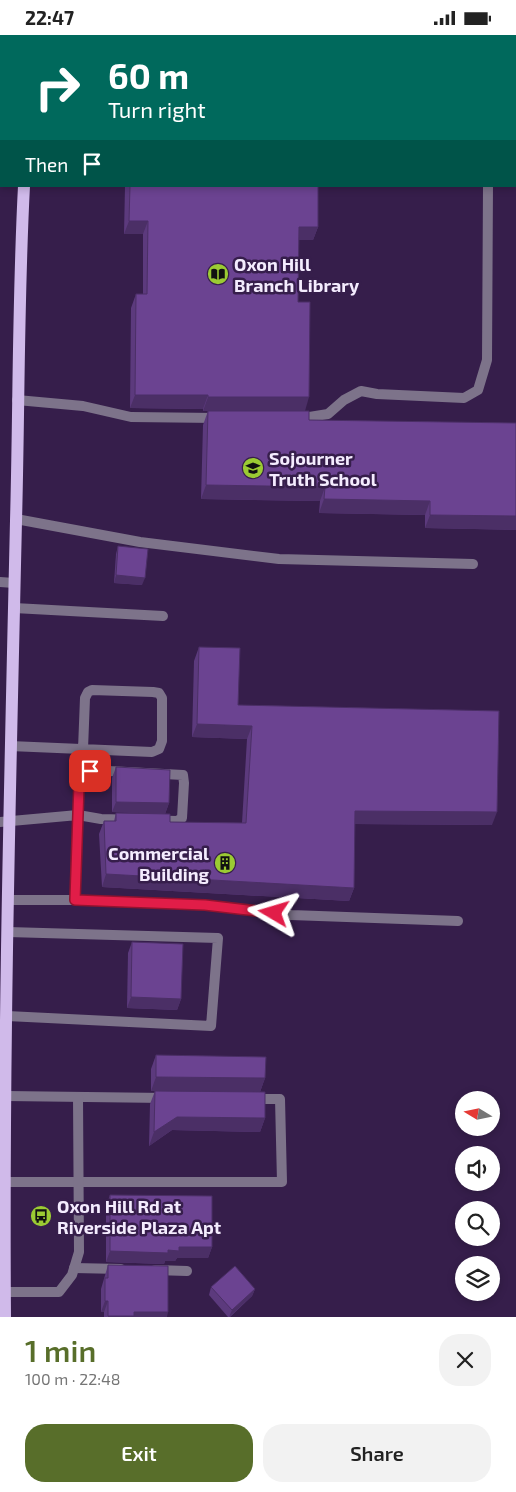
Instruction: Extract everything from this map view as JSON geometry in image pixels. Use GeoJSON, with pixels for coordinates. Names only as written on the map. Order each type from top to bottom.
{"type":"FeatureCollection","features":[{"type":"Feature","properties":{"kind":"main road"},"geometry":{"type":"LineString","coordinates":[[5,1317],[2,1261],[6,1182],[8,900],[5,823],[10,746],[20,274],[24,187]]}},
{"type":"Feature","properties":{"kind":"lane"},"geometry":{"type":"LineString","coordinates":[[288,419],[328,414],[344,400],[362,391],[377,394],[464,397],[478,391],[487,361],[488,187]]}},
{"type":"Feature","properties":{"kind":"lane"},"geometry":{"type":"LineString","coordinates":[[17,400],[83,406],[131,417],[232,418]]}},
{"type":"Feature","properties":{"kind":"lane"},"geometry":{"type":"LineString","coordinates":[[16,519],[140,541],[279,559],[473,564]]}},
{"type":"Feature","properties":{"kind":"lane"},"geometry":{"type":"LineString","coordinates":[[0,582],[14,583]]}},
{"type":"Feature","properties":{"kind":"lane"},"geometry":{"type":"LineString","coordinates":[[14,608],[163,616]]}},
{"type":"Feature","properties":{"kind":"lane"},"geometry":{"type":"LineString","coordinates":[[10,746],[152,752],[159,749],[162,741],[162,698],[159,693],[92,690],[88,692],[83,749]]}},
{"type":"Feature","properties":{"kind":"lane"},"geometry":{"type":"LineString","coordinates":[[5,823],[78,815],[101,819],[177,821],[182,818],[183,775],[90,771],[82,775],[79,785],[78,815],[75,900]]}},
{"type":"Feature","properties":{"kind":"lane"},"geometry":{"type":"LineString","coordinates":[[8,900],[75,900],[205,905],[291,915],[458,921]]}},
{"type":"Feature","properties":{"kind":"lane"},"geometry":{"type":"LineString","coordinates":[[7,1016],[211,1026],[218,938],[8,932]]}},
{"type":"Feature","properties":{"kind":"lane"},"geometry":{"type":"LineString","coordinates":[[6,1096],[175,1098]]}},
{"type":"Feature","properties":{"kind":"lane"},"geometry":{"type":"LineString","coordinates":[[5,1292],[59,1292],[72,1275],[79,1252],[78,1097]]}},
{"type":"Feature","properties":{"kind":"lane"},"geometry":{"type":"LineString","coordinates":[[6,1182],[282,1182],[280,1099],[242,1099]]}},
{"type":"Feature","properties":{"kind":"lane"},"geometry":{"type":"LineString","coordinates":[[74,1268],[130,1270]]}},
{"type":"Feature","properties":{"kind":"lane"},"geometry":{"type":"LineString","coordinates":[[149,1270],[187,1271]]}},
{"type":"Feature","properties":{"kind":"building","name":"Oxon Hill Branch Library"},"geometry":{"type":"Polygon","coordinates":[[[130,187],[318,187],[318,227],[299,227],[298,302],[310,302],[309,397],[135,395],[136,294],[147,294],[148,221],[129,221],[130,187]]]}},
{"type":"Feature","properties":{"kind":"building"},"geometry":{"type":"Polygon","coordinates":[[[208,411],[309,411],[309,420],[516,423],[516,516],[430,515],[430,501],[324,499],[325,487],[206,485],[208,411]]]}},
{"type":"Feature","properties":{"kind":"building"},"geometry":{"type":"Polygon","coordinates":[[[118,546],[148,549],[145,578],[116,575],[118,546]]]}},
{"type":"Feature","properties":{"kind":"building"},"geometry":{"type":"Polygon","coordinates":[[[199,647],[240,648],[238,705],[499,711],[497,812],[355,811],[354,888],[106,874],[104,821],[116,821],[116,813],[170,814],[170,822],[246,823],[252,726],[197,724],[199,647]]]}},
{"type":"Feature","properties":{"kind":"building"},"geometry":{"type":"Polygon","coordinates":[[[116,767],[170,770],[169,803],[116,802],[116,767]]]}},
{"type":"Feature","properties":{"kind":"building"},"geometry":{"type":"Polygon","coordinates":[[[132,942],[183,944],[181,999],[131,997],[132,942]]]}},
{"type":"Feature","properties":{"kind":"building"},"geometry":{"type":"Polygon","coordinates":[[[156,1055],[266,1057],[265,1078],[156,1077],[156,1055]]]}},
{"type":"Feature","properties":{"kind":"building"},"geometry":{"type":"Polygon","coordinates":[[[155,1091],[265,1092],[265,1118],[177,1117],[154,1132],[155,1091]]]}},
{"type":"Feature","properties":{"kind":"building"},"geometry":{"type":"Polygon","coordinates":[[[110,1195],[212,1196],[212,1247],[179,1247],[179,1251],[168,1250],[168,1253],[110,1251],[110,1195]]]}},
{"type":"Feature","properties":{"kind":"building"},"geometry":{"type":"Polygon","coordinates":[[[108,1265],[168,1266],[168,1312],[134,1312],[134,1316],[108,1316],[108,1301],[105,1301],[105,1278],[108,1278],[108,1265]]]}},
{"type":"Feature","properties":{"kind":"building"},"geometry":{"type":"Polygon","coordinates":[[[235,1266],[255,1289],[232,1310],[211,1287],[235,1266]]]}},
{"type":"Feature","properties":{"kind":"place","name":"Oxon Hill Branch Library"},"geometry":{"type":"Point","coordinates":[218,274]}},
{"type":"Feature","properties":{"kind":"place","name":"Sojourner Truth School"},"geometry":{"type":"Point","coordinates":[253,468]}},
{"type":"Feature","properties":{"kind":"place","name":"Commercial Building"},"geometry":{"type":"Point","coordinates":[225,863]}},
{"type":"Feature","properties":{"kind":"place","name":"Oxon Hill Rd at Riverside Plaza Apt"},"geometry":{"type":"Point","coordinates":[41,1216]}},
{"type":"Feature","properties":{"kind":"route"},"geometry":{"type":"LineString","coordinates":[[90,771],[82,775],[79,785],[75,900],[205,905],[274,913]]}}]}
